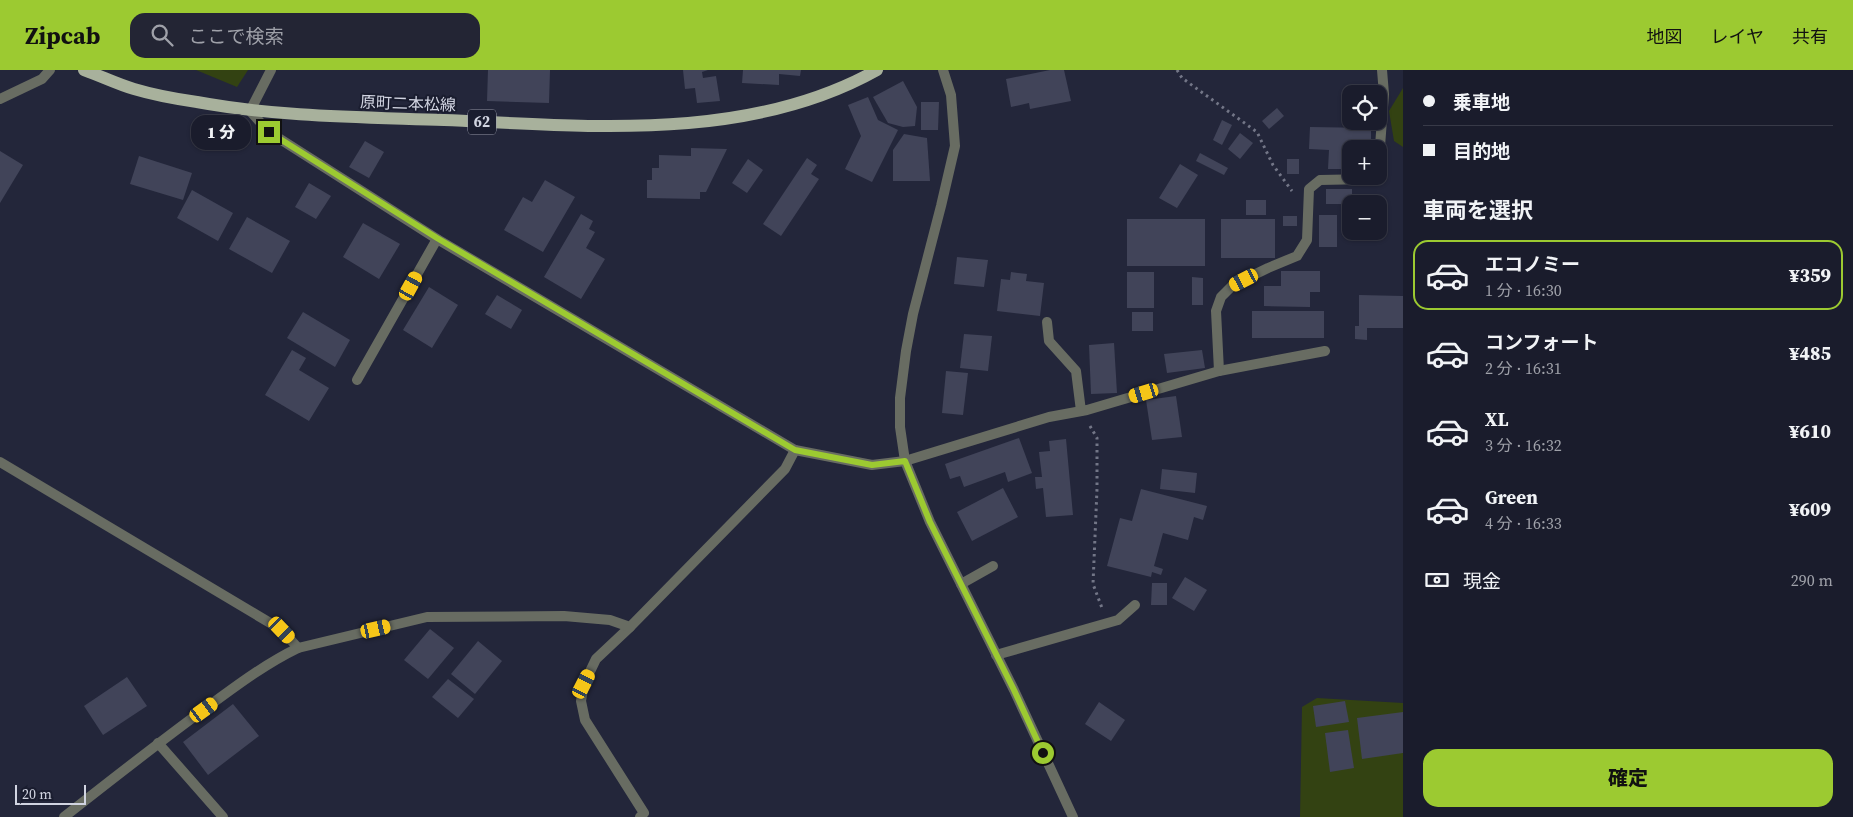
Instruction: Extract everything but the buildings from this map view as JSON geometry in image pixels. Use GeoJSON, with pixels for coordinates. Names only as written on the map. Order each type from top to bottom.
{"type":"FeatureCollection","features":[{"type":"Feature","properties":{"kind":"main road","name":"原町二本松線"},"geometry":{"type":"LineString","coordinates":[[84,70],[142,91],[250,111],[334,117],[606,126],[669,126],[758,112],[806,101],[877,70]]}},
{"type":"Feature","properties":{"kind":"street"},"geometry":{"type":"LineString","coordinates":[[0,99],[42,79],[50,70]]}},
{"type":"Feature","properties":{"kind":"street"},"geometry":{"type":"LineString","coordinates":[[271,70],[250,111],[269,132],[437,238],[795,450],[872,465],[905,461],[1049,417],[1081,411],[1220,370],[1325,351]]}},
{"type":"Feature","properties":{"kind":"street"},"geometry":{"type":"LineString","coordinates":[[943,70],[951,95],[955,146],[913,314],[906,351],[900,398],[900,426],[905,461],[930,522],[1073,817]]}},
{"type":"Feature","properties":{"kind":"street"},"geometry":{"type":"LineString","coordinates":[[1380,140],[1384,94],[1382,70]]}},
{"type":"Feature","properties":{"kind":"street"},"geometry":{"type":"LineString","coordinates":[[1220,370],[1216,311],[1221,297],[1233,285],[1297,256],[1307,240],[1309,189],[1320,180],[1342,179]]}},
{"type":"Feature","properties":{"kind":"street"},"geometry":{"type":"LineString","coordinates":[[358,380],[437,238]]}},
{"type":"Feature","properties":{"kind":"street"},"geometry":{"type":"LineString","coordinates":[[1047,322],[1049,341],[1076,370],[1081,411]]}},
{"type":"Feature","properties":{"kind":"street"},"geometry":{"type":"LineString","coordinates":[[643,816],[585,720],[581,701],[584,684],[596,659],[785,470],[795,450]]}},
{"type":"Feature","properties":{"kind":"street"},"geometry":{"type":"LineString","coordinates":[[0,462],[282,630],[298,648]]}},
{"type":"Feature","properties":{"kind":"street"},"geometry":{"type":"LineString","coordinates":[[961,584],[993,566]]}},
{"type":"Feature","properties":{"kind":"street"},"geometry":{"type":"LineString","coordinates":[[996,655],[1118,620],[1135,606]]}},
{"type":"Feature","properties":{"kind":"street"},"geometry":{"type":"LineString","coordinates":[[64,817],[158,743],[279,657],[298,648],[427,617],[564,616],[610,620],[630,626]]}},
{"type":"Feature","properties":{"kind":"street"},"geometry":{"type":"LineString","coordinates":[[158,743],[223,817]]}},
{"type":"Feature","properties":{"kind":"path"},"geometry":{"type":"LineString","coordinates":[[1177,70],[1182,78],[1257,132],[1273,165],[1308,211]]}},
{"type":"Feature","properties":{"kind":"path"},"geometry":{"type":"LineString","coordinates":[[1081,411],[1097,438],[1093,584],[1108,622]]}},
{"type":"Feature","properties":{"kind":"green space"},"geometry":{"type":"Polygon","coordinates":[[[196,70],[248,70],[237,87],[196,70]]]}},
{"type":"Feature","properties":{"kind":"green space"},"geometry":{"type":"Polygon","coordinates":[[[1403,88],[1403,147],[1394,141],[1389,111],[1403,88]]]}},
{"type":"Feature","properties":{"kind":"green space"},"geometry":{"type":"Polygon","coordinates":[[[1317,698],[1403,703],[1403,817],[1300,817],[1302,707],[1317,698]]]}},
{"type":"Feature","properties":{"kind":"route"},"geometry":{"type":"LineString","coordinates":[[269,132],[437,238],[795,450],[872,465],[905,461],[930,522],[1014,690],[1043,753]]}}]}
